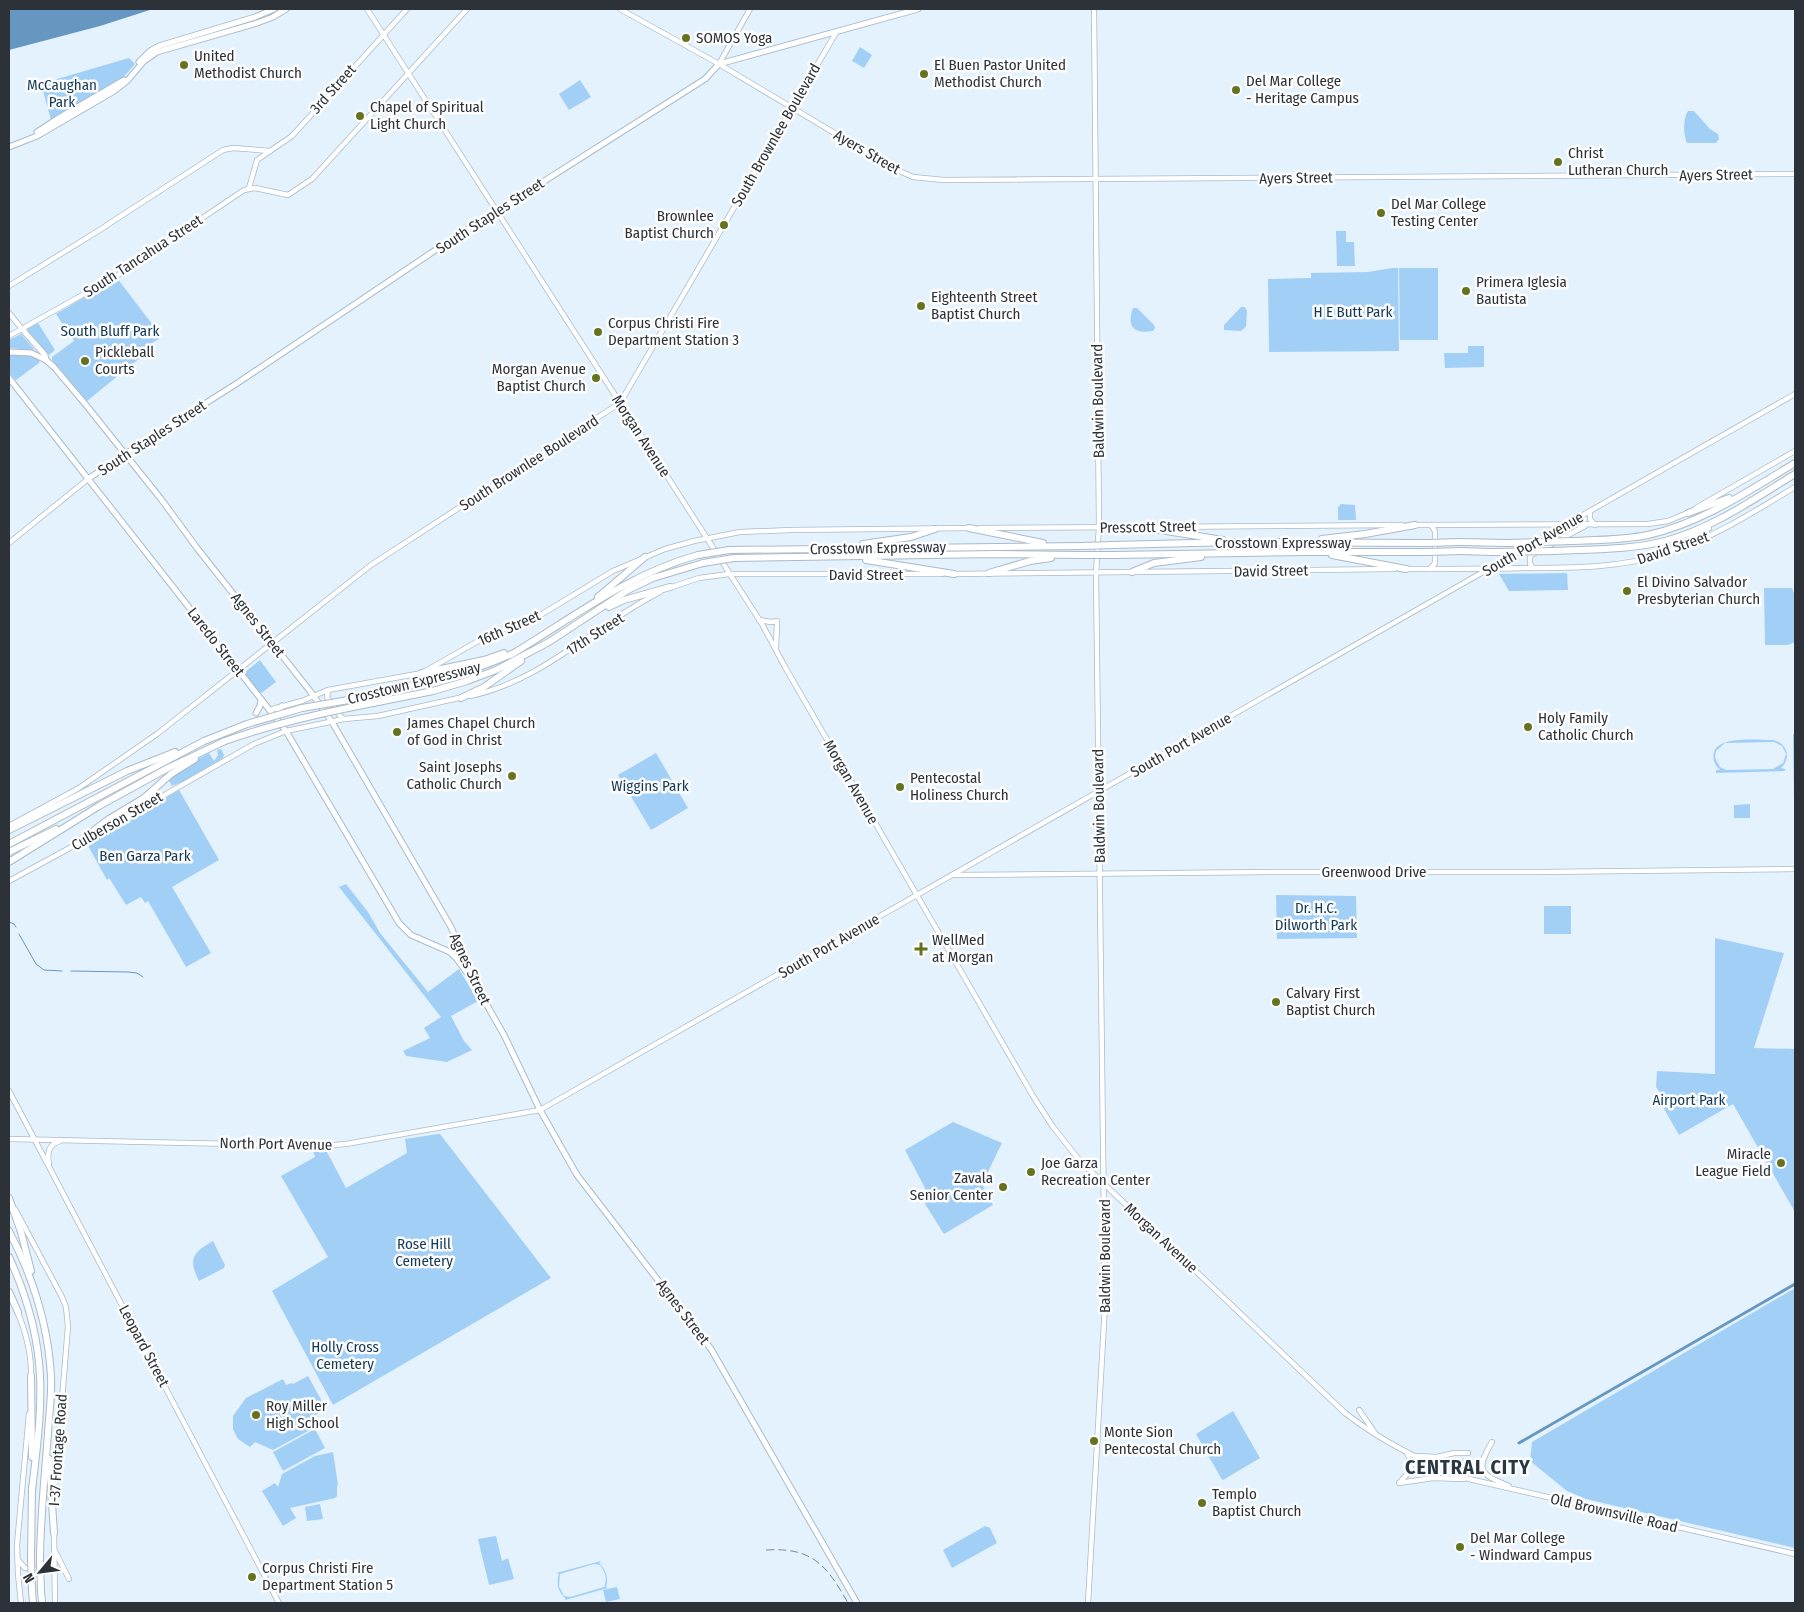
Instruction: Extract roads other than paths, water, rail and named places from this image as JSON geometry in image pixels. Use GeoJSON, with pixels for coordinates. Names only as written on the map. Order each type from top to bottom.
{"type":"FeatureCollection","features":[{"type":"Feature","properties":{"kind":"highway","name":"Crosstown Expressway"},"geometry":{"type":"LineString","coordinates":[[9,844],[204,741],[247,724],[302,708],[343,702],[428,683],[480,668],[514,653],[638,577],[677,561],[698,555],[729,550],[841,548],[1082,546],[1236,542],[1507,543],[1612,540],[1656,532],[1694,520],[1795,464]]}},
{"type":"Feature","properties":{"kind":"highway","name":"Crosstown Expressway"},"geometry":{"type":"LineString","coordinates":[[208,749],[261,728],[296,718],[433,691],[467,681],[496,670],[535,651],[628,590],[653,578],[703,563],[734,558],[996,554],[1491,552],[1618,548],[1666,540],[1709,524],[1795,474]]}},
{"type":"Feature","properties":{"kind":"highway"},"geometry":{"type":"LineString","coordinates":[[1688,513],[1751,489]]}},
{"type":"Feature","properties":{"kind":"highway"},"geometry":{"type":"LineString","coordinates":[[1669,553],[1673,548],[1737,509]]}},
{"type":"Feature","properties":{"kind":"highway"},"geometry":{"type":"LineString","coordinates":[[1293,542],[1365,534],[1414,525]]}},
{"type":"Feature","properties":{"kind":"highway"},"geometry":{"type":"LineString","coordinates":[[1141,527],[1236,542]]}},
{"type":"Feature","properties":{"kind":"highway"},"geometry":{"type":"LineString","coordinates":[[969,528],[1056,546]]}},
{"type":"Feature","properties":{"kind":"highway"},"geometry":{"type":"LineString","coordinates":[[841,548],[912,537],[935,529]]}},
{"type":"Feature","properties":{"kind":"highway"},"geometry":{"type":"LineString","coordinates":[[1308,552],[1353,558],[1406,569]]}},
{"type":"Feature","properties":{"kind":"highway"},"geometry":{"type":"LineString","coordinates":[[1132,572],[1154,564],[1230,553]]}},
{"type":"Feature","properties":{"kind":"highway"},"geometry":{"type":"LineString","coordinates":[[989,573],[1030,561],[1079,555]]}},
{"type":"Feature","properties":{"kind":"highway"},"geometry":{"type":"LineString","coordinates":[[580,611],[645,557]]}},
{"type":"Feature","properties":{"kind":"highway"},"geometry":{"type":"LineString","coordinates":[[850,557],[954,574]]}},
{"type":"Feature","properties":{"kind":"highway"},"geometry":{"type":"LineString","coordinates":[[588,617],[624,600],[670,587]]}},
{"type":"Feature","properties":{"kind":"highway"},"geometry":{"type":"LineString","coordinates":[[422,673],[484,660],[533,642]]}},
{"type":"Feature","properties":{"kind":"highway"},"geometry":{"type":"LineString","coordinates":[[461,698],[484,686],[535,651]]}},
{"type":"Feature","properties":{"kind":"highway"},"geometry":{"type":"LineString","coordinates":[[9,830],[147,762],[204,741]]}},
{"type":"Feature","properties":{"kind":"highway"},"geometry":{"type":"LineString","coordinates":[[75,845],[109,819],[144,798],[171,774],[208,749]]}},
{"type":"Feature","properties":{"kind":"highway"},"geometry":{"type":"LineString","coordinates":[[9,852],[208,749]]}},
{"type":"Feature","properties":{"kind":"highway"},"geometry":{"type":"LineString","coordinates":[[9,835],[111,779]]}},
{"type":"Feature","properties":{"kind":"highway"},"geometry":{"type":"LineString","coordinates":[[9,862],[99,806]]}},
{"type":"Feature","properties":{"kind":"highway"},"geometry":{"type":"LineString","coordinates":[[9,1197],[21,1232],[40,1304],[49,1359],[49,1454],[54,1533]]}},
{"type":"Feature","properties":{"kind":"highway"},"geometry":{"type":"LineString","coordinates":[[9,1231],[23,1259],[40,1304]]}},
{"type":"Feature","properties":{"kind":"highway"},"geometry":{"type":"LineString","coordinates":[[9,1257],[26,1300],[38,1355],[41,1399],[32,1491]]}},
{"type":"Feature","properties":{"kind":"highway"},"geometry":{"type":"LineString","coordinates":[[9,1293],[18,1312]]}},
{"type":"Feature","properties":{"kind":"highway"},"geometry":{"type":"LineString","coordinates":[[32,1376],[31,1560],[34,1603]]}},
{"type":"Feature","properties":{"kind":"highway"},"geometry":{"type":"LineString","coordinates":[[42,1603],[40,1528],[50,1410]]}},
{"type":"Feature","properties":{"kind":"main road"},"geometry":{"type":"LineString","coordinates":[[9,145],[31,136],[121,82],[145,55],[154,48],[256,17],[274,9]]}},
{"type":"Feature","properties":{"kind":"main road"},"geometry":{"type":"LineString","coordinates":[[9,145],[37,136],[114,91],[127,81],[144,61],[157,52],[257,23],[286,9]]}},
{"type":"Feature","properties":{"kind":"main road","name":"Morgan Avenue"},"geometry":{"type":"LineString","coordinates":[[367,9],[759,620],[1048,1121],[1080,1161],[1345,1413],[1377,1436],[1433,1466]]}},
{"type":"Feature","properties":{"kind":"main road","name":"3rd Street"},"geometry":{"type":"LineString","coordinates":[[249,188],[257,160],[292,136],[407,9]]}},
{"type":"Feature","properties":{"kind":"main road"},"geometry":{"type":"LineString","coordinates":[[620,9],[719,64],[750,9]]}},
{"type":"Feature","properties":{"kind":"main road","name":"South Staples Street"},"geometry":{"type":"LineString","coordinates":[[88,480],[125,453],[236,384],[345,310],[705,79],[719,64],[918,9]]}},
{"type":"Feature","properties":{"kind":"main road","name":"Baldwin Boulevard"},"geometry":{"type":"LineString","coordinates":[[1088,1603],[1105,1305],[1096,573],[1099,528],[1094,9]]}},
{"type":"Feature","properties":{"kind":"main road"},"geometry":{"type":"LineString","coordinates":[[249,188],[288,195],[312,179],[464,10]]}},
{"type":"Feature","properties":{"kind":"main road","name":"South Brownlee Boulevard"},"geometry":{"type":"LineString","coordinates":[[9,826],[79,788],[145,742],[347,583],[620,403],[838,31]]}},
{"type":"Feature","properties":{"kind":"main road","name":"Ayers Street"},"geometry":{"type":"LineString","coordinates":[[719,64],[893,168],[913,176],[944,180],[1795,174]]}},
{"type":"Feature","properties":{"kind":"main road"},"geometry":{"type":"LineString","coordinates":[[9,286],[223,150],[233,148],[271,151]]}},
{"type":"Feature","properties":{"kind":"main road","name":"South Tancahua Street"},"geometry":{"type":"LineString","coordinates":[[9,336],[118,275],[249,188]]}},
{"type":"Feature","properties":{"kind":"main road"},"geometry":{"type":"LineString","coordinates":[[9,313],[22,329]]}},
{"type":"Feature","properties":{"kind":"main road","name":"Agnes Street"},"geometry":{"type":"LineString","coordinates":[[22,329],[125,453],[314,696],[332,722],[451,927],[472,979],[504,1035],[540,1110],[585,1186],[716,1357],[857,1603]]}},
{"type":"Feature","properties":{"kind":"main road"},"geometry":{"type":"LineString","coordinates":[[10,351],[31,353],[46,360]]}},
{"type":"Feature","properties":{"kind":"main road","name":"Laredo Street"},"geometry":{"type":"LineString","coordinates":[[9,378],[286,732],[399,924],[411,935],[450,952],[472,979]]}},
{"type":"Feature","properties":{"kind":"main road","name":"South Port Avenue"},"geometry":{"type":"LineString","coordinates":[[540,1110],[1795,394]]}},
{"type":"Feature","properties":{"kind":"main road"},"geometry":{"type":"LineString","coordinates":[[1688,513],[1795,450]]}},
{"type":"Feature","properties":{"kind":"main road"},"geometry":{"type":"LineString","coordinates":[[9,543],[88,480]]}},
{"type":"Feature","properties":{"kind":"main road","name":"David Street"},"geometry":{"type":"LineString","coordinates":[[729,574],[1096,573],[1602,567],[1669,553],[1720,531],[1795,487]]}},
{"type":"Feature","properties":{"kind":"main road"},"geometry":{"type":"LineString","coordinates":[[1590,511],[1591,521],[1595,524]]}},
{"type":"Feature","properties":{"kind":"main road","name":"Presscott Street"},"geometry":{"type":"LineString","coordinates":[[613,571],[665,549],[740,532],[969,528],[1659,523],[1688,513]]}},
{"type":"Feature","properties":{"kind":"main road"},"geometry":{"type":"LineString","coordinates":[[1534,568],[1530,564],[1531,555],[1588,524]]}},
{"type":"Feature","properties":{"kind":"main road"},"geometry":{"type":"LineString","coordinates":[[1429,570],[1435,563],[1435,531],[1430,525]]}},
{"type":"Feature","properties":{"kind":"main road","name":"16th Street"},"geometry":{"type":"LineString","coordinates":[[314,696],[328,690],[422,673],[501,629],[529,622],[613,571]]}},
{"type":"Feature","properties":{"kind":"main road","name":"17th Street"},"geometry":{"type":"LineString","coordinates":[[461,698],[481,694],[524,676],[559,657],[670,587],[699,578],[729,574]]}},
{"type":"Feature","properties":{"kind":"main road"},"geometry":{"type":"LineString","coordinates":[[759,620],[777,621],[776,651]]}},
{"type":"Feature","properties":{"kind":"main road"},"geometry":{"type":"LineString","coordinates":[[328,690],[327,697],[344,719]]}},
{"type":"Feature","properties":{"kind":"main road"},"geometry":{"type":"LineString","coordinates":[[269,710],[314,696]]}},
{"type":"Feature","properties":{"kind":"main road","name":"Crosstown Expressway"},"geometry":{"type":"LineString","coordinates":[[224,759],[254,744],[286,732],[344,719],[378,716],[461,698]]}},
{"type":"Feature","properties":{"kind":"main road"},"geometry":{"type":"LineString","coordinates":[[256,713],[261,699]]}},
{"type":"Feature","properties":{"kind":"main road"},"geometry":{"type":"LineString","coordinates":[[275,717],[282,706]]}},
{"type":"Feature","properties":{"kind":"main road"},"geometry":{"type":"LineString","coordinates":[[320,724],[326,714]]}},
{"type":"Feature","properties":{"kind":"main road","name":"Culberson Street"},"geometry":{"type":"LineString","coordinates":[[9,881],[224,759]]}},
{"type":"Feature","properties":{"kind":"main road","name":"Greenwood Drive"},"geometry":{"type":"LineString","coordinates":[[953,875],[1795,869]]}},
{"type":"Feature","properties":{"kind":"main road","name":"Leopard Street"},"geometry":{"type":"LineString","coordinates":[[9,1091],[278,1603]]}},
{"type":"Feature","properties":{"kind":"main road","name":"North Port Avenue"},"geometry":{"type":"LineString","coordinates":[[9,1139],[323,1146],[346,1144],[540,1110]]}},
{"type":"Feature","properties":{"kind":"main road"},"geometry":{"type":"LineString","coordinates":[[54,1177],[48,1162],[49,1149],[56,1142],[67,1140]]}},
{"type":"Feature","properties":{"kind":"main road","name":"I-37 Frontage Road"},"geometry":{"type":"LineString","coordinates":[[9,1197],[66,1307],[68,1326],[55,1488],[54,1561],[56,1603]]}},
{"type":"Feature","properties":{"kind":"main road"},"geometry":{"type":"LineString","coordinates":[[18,1312],[27,1341],[32,1376],[17,1545],[21,1603]]}},
{"type":"Feature","properties":{"kind":"main road"},"geometry":{"type":"LineString","coordinates":[[1359,1410],[1377,1436]]}},
{"type":"Feature","properties":{"kind":"main road"},"geometry":{"type":"LineString","coordinates":[[1492,1442],[1483,1462],[1486,1474],[1490,1479],[1522,1492]]}},
{"type":"Feature","properties":{"kind":"main road"},"geometry":{"type":"LineString","coordinates":[[1468,1453],[1454,1453],[1438,1457],[1410,1454],[1411,1471],[1399,1484],[1433,1478],[1469,1479]]}},
{"type":"Feature","properties":{"kind":"main road","name":"Old Brownsville Road"},"geometry":{"type":"LineString","coordinates":[[1433,1466],[1469,1479],[1522,1492],[1795,1554]]}},
{"type":"Feature","properties":{"kind":"main road"},"geometry":{"type":"LineString","coordinates":[[54,1548],[69,1579]]}},
{"type":"Feature","properties":{"kind":"main road"},"geometry":{"type":"LineString","coordinates":[[18,1558],[25,1568],[43,1570],[54,1561]]}},
{"type":"Feature","properties":{"kind":"waterway"},"geometry":{"type":"LineString","coordinates":[[9,922],[16,927]]}},
{"type":"Feature","properties":{"kind":"waterway"},"geometry":{"type":"LineString","coordinates":[[19,934],[36,964],[44,970],[62,971]]}},
{"type":"Feature","properties":{"kind":"waterway"},"geometry":{"type":"LineString","coordinates":[[71,971],[128,972],[137,973],[143,977]]}},
{"type":"Feature","properties":{"kind":"waterway"},"geometry":{"type":"LineString","coordinates":[[1519,1443],[1795,1284]]}},
{"type":"Feature","properties":{"kind":"railway"},"geometry":{"type":"LineString","coordinates":[[766,1550],[796,1552],[817,1561],[833,1579],[848,1603]]}},
{"type":"Feature","properties":{"kind":"place","name":"SOMOS Yoga"},"geometry":{"type":"Point","coordinates":[686,38]}},
{"type":"Feature","properties":{"kind":"place","name":"United Methodist Church"},"geometry":{"type":"Point","coordinates":[184,65]}},
{"type":"Feature","properties":{"kind":"place","name":"El Buen Pastor United Methodist Church"},"geometry":{"type":"Point","coordinates":[924,74]}},
{"type":"Feature","properties":{"kind":"place","name":"Del Mar College - Heritage Campus"},"geometry":{"type":"Point","coordinates":[1236,90]}},
{"type":"Feature","properties":{"kind":"place","name":"Chapel of Spiritual Light Church"},"geometry":{"type":"Point","coordinates":[360,116]}},
{"type":"Feature","properties":{"kind":"place","name":"Christ Lutheran Church"},"geometry":{"type":"Point","coordinates":[1558,162]}},
{"type":"Feature","properties":{"kind":"place","name":"Del Mar College Testing Center"},"geometry":{"type":"Point","coordinates":[1381,213]}},
{"type":"Feature","properties":{"kind":"place","name":"Brownlee Baptist Church"},"geometry":{"type":"Point","coordinates":[724,225]}},
{"type":"Feature","properties":{"kind":"place","name":"Primera Iglesia Bautista"},"geometry":{"type":"Point","coordinates":[1466,291]}},
{"type":"Feature","properties":{"kind":"place","name":"Eighteenth Street Baptist Church"},"geometry":{"type":"Point","coordinates":[921,306]}},
{"type":"Feature","properties":{"kind":"place","name":"Corpus Christi Fire Department Station 3"},"geometry":{"type":"Point","coordinates":[598,332]}},
{"type":"Feature","properties":{"kind":"place","name":"Pickleball Courts"},"geometry":{"type":"Point","coordinates":[85,361]}},
{"type":"Feature","properties":{"kind":"place","name":"Morgan Avenue Baptist Church"},"geometry":{"type":"Point","coordinates":[596,378]}},
{"type":"Feature","properties":{"kind":"place","name":"El Divino Salvador Presbyterian Church"},"geometry":{"type":"Point","coordinates":[1627,591]}},
{"type":"Feature","properties":{"kind":"place","name":"Holy Family Catholic Church"},"geometry":{"type":"Point","coordinates":[1528,727]}},
{"type":"Feature","properties":{"kind":"place","name":"James Chapel Church of God in Christ"},"geometry":{"type":"Point","coordinates":[397,732]}},
{"type":"Feature","properties":{"kind":"place","name":"Saint Josephs Catholic Church"},"geometry":{"type":"Point","coordinates":[512,776]}},
{"type":"Feature","properties":{"kind":"place","name":"Pentecostal Holiness Church"},"geometry":{"type":"Point","coordinates":[900,787]}},
{"type":"Feature","properties":{"kind":"place","name":"WellMed at Morgan"},"geometry":{"type":"Point","coordinates":[921,949]}},
{"type":"Feature","properties":{"kind":"place","name":"Calvary First Baptist Church"},"geometry":{"type":"Point","coordinates":[1276,1002]}},
{"type":"Feature","properties":{"kind":"place","name":"Miracle League Field"},"geometry":{"type":"Point","coordinates":[1781,1163]}},
{"type":"Feature","properties":{"kind":"place","name":"Joe Garza Recreation Center"},"geometry":{"type":"Point","coordinates":[1031,1172]}},
{"type":"Feature","properties":{"kind":"place","name":"Zavala Senior Center"},"geometry":{"type":"Point","coordinates":[1003,1187]}},
{"type":"Feature","properties":{"kind":"place","name":"Roy Miller High School"},"geometry":{"type":"Point","coordinates":[256,1415]}},
{"type":"Feature","properties":{"kind":"place","name":"Monte Sion Pentecostal Church"},"geometry":{"type":"Point","coordinates":[1094,1441]}},
{"type":"Feature","properties":{"kind":"place","name":"Templo Baptist Church"},"geometry":{"type":"Point","coordinates":[1202,1503]}},
{"type":"Feature","properties":{"kind":"place","name":"Del Mar College - Windward Campus"},"geometry":{"type":"Point","coordinates":[1460,1547]}},
{"type":"Feature","properties":{"kind":"place","name":"Corpus Christi Fire Department Station 5"},"geometry":{"type":"Point","coordinates":[252,1577]}},
{"type":"Feature","properties":{"kind":"district","name":"CENTRAL CITY"},"geometry":{"type":"Point","coordinates":[1468,1467]}},
{"type":"Feature","properties":{"kind":"park label","name":"McCaughan Park"},"geometry":{"type":"Point","coordinates":[62,94]}},
{"type":"Feature","properties":{"kind":"park label","name":"H E Butt Park"},"geometry":{"type":"Point","coordinates":[1353,312]}},
{"type":"Feature","properties":{"kind":"park label","name":"South Bluff Park"},"geometry":{"type":"Point","coordinates":[110,331]}},
{"type":"Feature","properties":{"kind":"park label","name":"Wiggins Park"},"geometry":{"type":"Point","coordinates":[650,786]}},
{"type":"Feature","properties":{"kind":"park label","name":"Ben Garza Park"},"geometry":{"type":"Point","coordinates":[145,856]}},
{"type":"Feature","properties":{"kind":"park label","name":"Dr. H.C. Dilworth Park"},"geometry":{"type":"Point","coordinates":[1316,916]}},
{"type":"Feature","properties":{"kind":"park label","name":"Airport Park"},"geometry":{"type":"Point","coordinates":[1689,1100]}},
{"type":"Feature","properties":{"kind":"park label","name":"Rose Hill Cemetery"},"geometry":{"type":"Point","coordinates":[424,1252]}},
{"type":"Feature","properties":{"kind":"park label","name":"Holly Cross Cemetery"},"geometry":{"type":"Point","coordinates":[345,1356]}}]}
